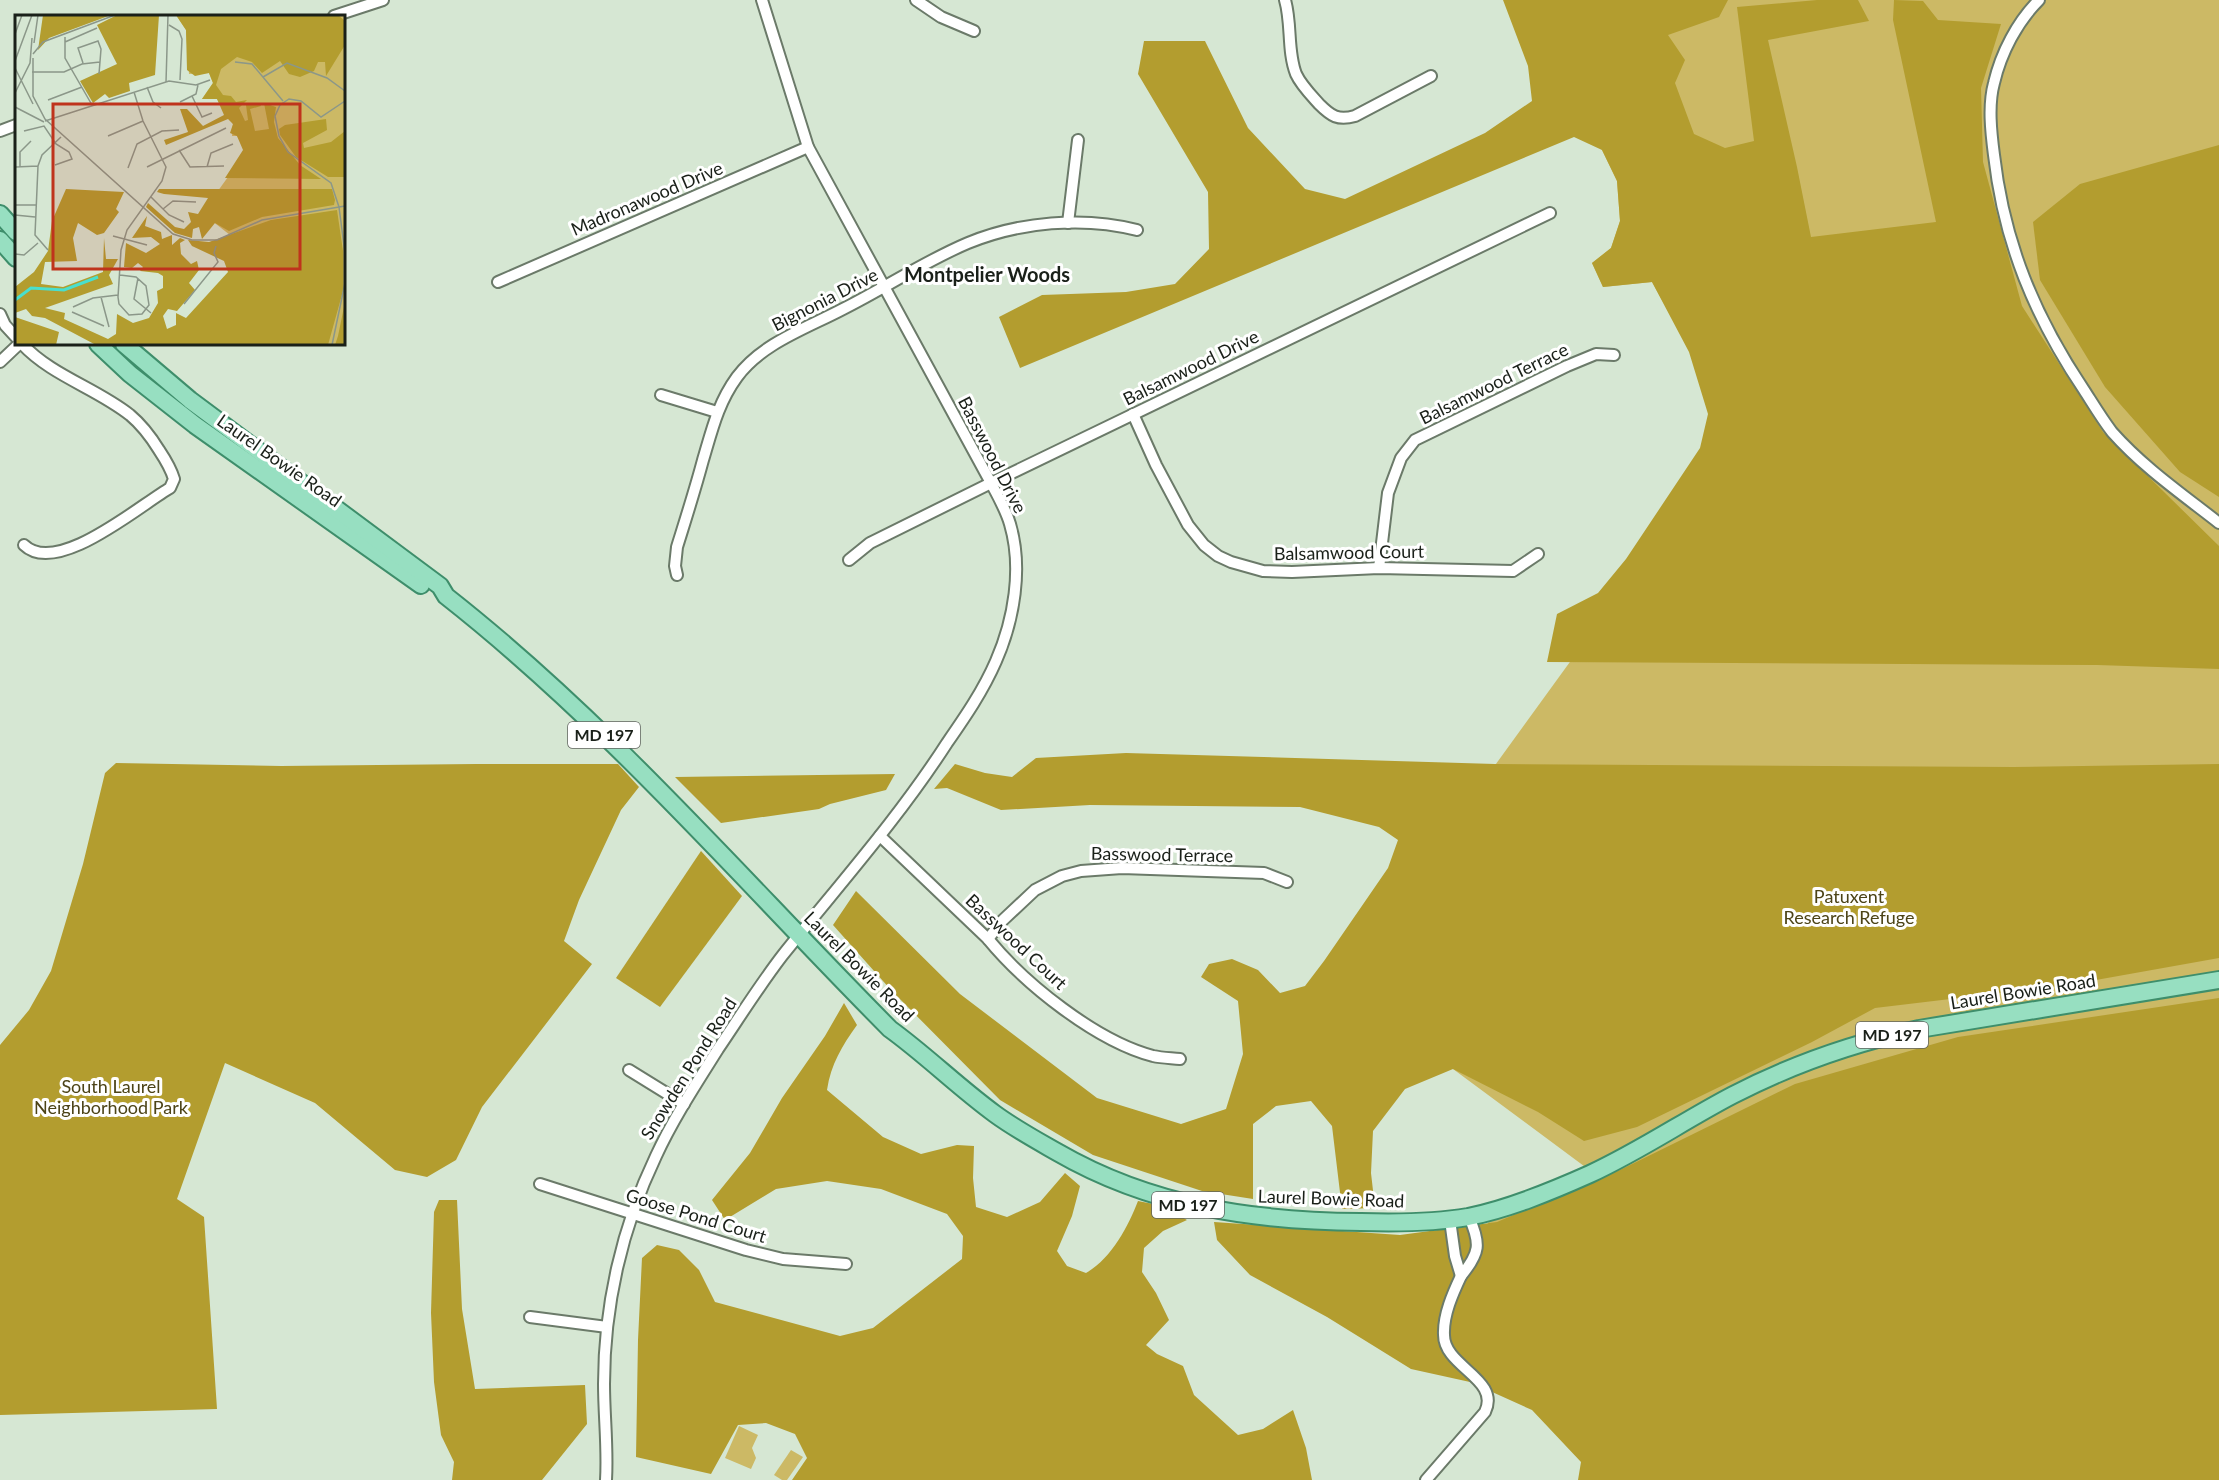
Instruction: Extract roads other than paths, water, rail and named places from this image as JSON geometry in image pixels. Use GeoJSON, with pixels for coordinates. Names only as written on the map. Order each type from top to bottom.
{"type":"FeatureCollection","features":[{"type":"Feature","properties":{"kind":"main road"},"geometry":{"type":"LineString","coordinates":[[0,214],[15,231]]}},
{"type":"Feature","properties":{"kind":"main road"},"geometry":{"type":"LineString","coordinates":[[0,240],[15,257]]}},
{"type":"Feature","properties":{"kind":"main road","name":"Laurel Bowie Road"},"geometry":{"type":"LineString","coordinates":[[99,345],[130,374],[195,425],[434,595],[446,596]]}},
{"type":"Feature","properties":{"kind":"main road","name":"Laurel Bowie Road"},"geometry":{"type":"LineString","coordinates":[[125,345],[190,400],[440,586],[446,596],[511,648],[578,709],[660,790],[890,1029],[967,1092],[1006,1121],[1083,1166],[1177,1202],[1248,1216],[1294,1221],[1402,1223],[1469,1217],[1529,1198],[1592,1173],[1732,1096],[1785,1070],[1836,1050],[1879,1037],[1919,1029],[2219,980]]}},
{"type":"Feature","properties":{"kind":"street"},"geometry":{"type":"LineString","coordinates":[[335,15],[350,5],[383,0]]}},
{"type":"Feature","properties":{"kind":"street","name":"Basswood Drive"},"geometry":{"type":"LineString","coordinates":[[762,0],[808,147],[1010,521],[1015,586],[1013,606],[997,660],[969,711],[926,776],[799,936]]}},
{"type":"Feature","properties":{"kind":"street"},"geometry":{"type":"LineString","coordinates":[[916,0],[941,17],[974,31]]}},
{"type":"Feature","properties":{"kind":"street"},"geometry":{"type":"LineString","coordinates":[[1285,0],[1290,16],[1293,61],[1297,75],[1317,102],[1334,118],[1344,119],[1355,116],[1431,76]]}},
{"type":"Feature","properties":{"kind":"street"},"geometry":{"type":"LineString","coordinates":[[2039,0],[2017,28],[2003,56],[1993,84],[1991,104],[1992,141],[1997,179],[2018,264],[2027,290],[2053,341],[2112,431],[2147,466],[2219,523]]}},
{"type":"Feature","properties":{"kind":"street"},"geometry":{"type":"LineString","coordinates":[[0,131],[15,125]]}},
{"type":"Feature","properties":{"kind":"street"},"geometry":{"type":"LineString","coordinates":[[1068,223],[1078,140]]}},
{"type":"Feature","properties":{"kind":"street","name":"Madronawood Drive"},"geometry":{"type":"LineString","coordinates":[[498,282],[808,147]]}},
{"type":"Feature","properties":{"kind":"street","name":"Balsamwood Drive"},"geometry":{"type":"LineString","coordinates":[[849,560],[870,543],[991,483],[1550,213]]}},
{"type":"Feature","properties":{"kind":"street","name":"Bignonia Drive"},"geometry":{"type":"LineString","coordinates":[[677,575],[675,566],[677,547],[717,412],[739,375],[756,357],[773,345],[981,238],[1023,228],[1068,223],[1096,222],[1137,230]]}},
{"type":"Feature","properties":{"kind":"street"},"geometry":{"type":"LineString","coordinates":[[0,314],[5,325],[15,336]]}},
{"type":"Feature","properties":{"kind":"street"},"geometry":{"type":"LineString","coordinates":[[0,362],[20,345]]}},
{"type":"Feature","properties":{"kind":"street"},"geometry":{"type":"LineString","coordinates":[[22,345],[71,381],[129,415],[148,432],[165,458],[174,479],[170,488],[83,544],[65,550],[46,552],[36,552],[24,545]]}},
{"type":"Feature","properties":{"kind":"street","name":"Balsamwood Terrace"},"geometry":{"type":"LineString","coordinates":[[1379,568],[1388,493],[1401,458],[1415,440],[1586,358],[1596,354],[1614,355]]}},
{"type":"Feature","properties":{"kind":"street"},"geometry":{"type":"LineString","coordinates":[[661,395],[717,412]]}},
{"type":"Feature","properties":{"kind":"street","name":"Balsamwood Court"},"geometry":{"type":"LineString","coordinates":[[1133,414],[1156,465],[1188,525],[1204,545],[1218,556],[1242,566],[1263,571],[1292,572],[1379,568],[1513,571],[1538,554]]}},
{"type":"Feature","properties":{"kind":"street","name":"Basswood Court"},"geometry":{"type":"LineString","coordinates":[[880,836],[1046,996],[1101,1034],[1152,1055],[1180,1059]]}},
{"type":"Feature","properties":{"kind":"street","name":"Basswood Terrace"},"geometry":{"type":"LineString","coordinates":[[988,939],[1003,920],[1035,890],[1062,876],[1080,871],[1122,868],[1264,873],[1287,882]]}},
{"type":"Feature","properties":{"kind":"street","name":"Snowden Pond Road"},"geometry":{"type":"LineString","coordinates":[[606,1480],[604,1384],[607,1327],[615,1280],[633,1214],[654,1158],[684,1104],[780,958],[799,936]]}},
{"type":"Feature","properties":{"kind":"street"},"geometry":{"type":"LineString","coordinates":[[629,1070],[684,1104]]}},
{"type":"Feature","properties":{"kind":"street","name":"Goose Pond Court"},"geometry":{"type":"LineString","coordinates":[[540,1184],[765,1255],[783,1259],[846,1264]]}},
{"type":"Feature","properties":{"kind":"street"},"geometry":{"type":"LineString","coordinates":[[1425,1480],[1488,1406],[1485,1387],[1449,1351],[1444,1336],[1454,1293],[1461,1276],[1472,1263],[1477,1248],[1478,1236],[1469,1217]]}},
{"type":"Feature","properties":{"kind":"street"},"geometry":{"type":"LineString","coordinates":[[1450,1220],[1455,1256],[1461,1276]]}},
{"type":"Feature","properties":{"kind":"street"},"geometry":{"type":"LineString","coordinates":[[530,1317],[607,1327]]}},
{"type":"Feature","properties":{"kind":"district","name":"Montpelier Woods"},"geometry":{"type":"Point","coordinates":[987,275]}},
{"type":"Feature","properties":{"kind":"park label","name":"Patuxent Research Refuge"},"geometry":{"type":"Point","coordinates":[1849,907]}},
{"type":"Feature","properties":{"kind":"park label","name":"South Laurel Neighborhood Park"},"geometry":{"type":"Point","coordinates":[111,1097]}}]}
